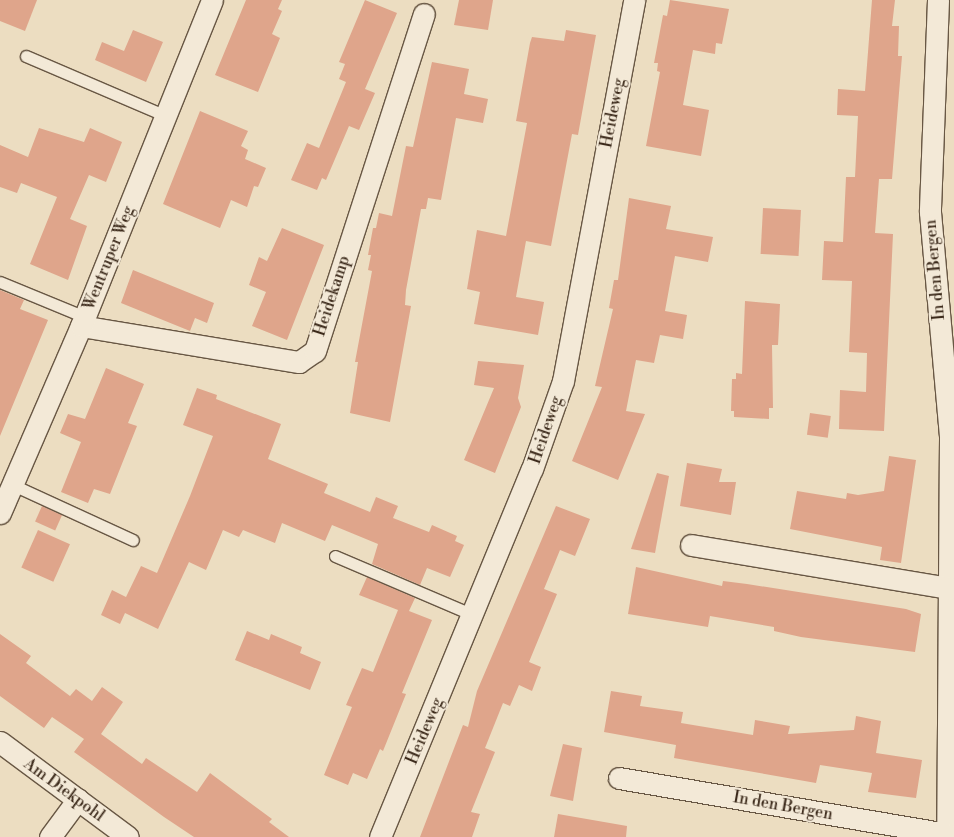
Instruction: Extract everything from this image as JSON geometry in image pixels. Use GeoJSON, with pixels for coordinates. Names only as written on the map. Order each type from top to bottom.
{"type":"FeatureCollection","features":[{"type":"Feature","properties":{"kind":"street","name":"Wentruper Weg"},"geometry":{"type":"LineString","coordinates":[[0,513],[83,321],[212,0]]}},
{"type":"Feature","properties":{"kind":"street","name":"Heideweg"},"geometry":{"type":"LineString","coordinates":[[380,837],[532,470],[563,381],[634,0]]}},
{"type":"Feature","properties":{"kind":"street","name":"In den Bergen"},"geometry":{"type":"LineString","coordinates":[[619,778],[947,836],[952,437],[930,212],[938,0]]}},
{"type":"Feature","properties":{"kind":"street","name":"Heidekamp"},"geometry":{"type":"LineString","coordinates":[[83,321],[299,362],[315,351],[424,14]]}},
{"type":"Feature","properties":{"kind":"street"},"geometry":{"type":"LineString","coordinates":[[691,545],[949,588]]}},
{"type":"Feature","properties":{"kind":"street","name":"Am Diekpohl"},"geometry":{"type":"LineString","coordinates":[[0,742],[128,837]]}},
{"type":"Feature","properties":{"kind":"street"},"geometry":{"type":"LineString","coordinates":[[50,837],[78,799]]}},
{"type":"Feature","properties":{"kind":"lane"},"geometry":{"type":"LineString","coordinates":[[26,56],[166,116]]}},
{"type":"Feature","properties":{"kind":"lane"},"geometry":{"type":"LineString","coordinates":[[0,282],[83,321]]}},
{"type":"Feature","properties":{"kind":"lane"},"geometry":{"type":"LineString","coordinates":[[12,484],[133,540]]}},
{"type":"Feature","properties":{"kind":"lane"},"geometry":{"type":"LineString","coordinates":[[335,556],[473,614]]}},
{"type":"Feature","properties":{"kind":"building"},"geometry":{"type":"Polygon","coordinates":[[[0,0],[37,0],[25,31],[0,21],[0,0]]]}},
{"type":"Feature","properties":{"kind":"building"},"geometry":{"type":"Polygon","coordinates":[[[246,0],[282,0],[278,9],[282,11],[272,34],[280,38],[258,92],[215,75],[246,0]]]}},
{"type":"Feature","properties":{"kind":"building"},"geometry":{"type":"Polygon","coordinates":[[[365,0],[397,13],[365,89],[375,93],[359,130],[349,126],[326,180],[322,178],[317,190],[291,180],[307,143],[319,148],[346,82],[339,79],[345,64],[339,62],[365,0]]]}},
{"type":"Feature","properties":{"kind":"building"},"geometry":{"type":"Polygon","coordinates":[[[459,0],[493,0],[488,30],[454,25],[459,0]]]}},
{"type":"Feature","properties":{"kind":"building"},"geometry":{"type":"Polygon","coordinates":[[[670,0],[729,9],[722,44],[716,43],[715,54],[693,50],[683,105],[709,110],[701,156],[646,146],[660,72],[657,71],[658,63],[654,63],[663,15],[667,16],[670,0]]]}},
{"type":"Feature","properties":{"kind":"building"},"geometry":{"type":"Polygon","coordinates":[[[872,0],[895,0],[892,26],[899,26],[898,56],[902,56],[892,179],[879,179],[875,233],[893,234],[884,431],[839,429],[840,390],[866,392],[867,353],[849,352],[852,281],[822,280],[824,241],[843,242],[846,177],[855,177],[858,116],[837,115],[838,89],[865,91],[872,0]]]}},
{"type":"Feature","properties":{"kind":"building"},"geometry":{"type":"Polygon","coordinates":[[[133,30],[163,42],[146,82],[95,60],[102,42],[124,51],[133,30]]]}},
{"type":"Feature","properties":{"kind":"building"},"geometry":{"type":"Polygon","coordinates":[[[566,30],[596,35],[578,135],[572,134],[551,246],[526,241],[516,297],[544,302],[538,335],[474,324],[480,292],[467,289],[477,230],[506,236],[527,123],[516,121],[530,43],[532,37],[564,41],[566,30]]]}},
{"type":"Feature","properties":{"kind":"building"},"geometry":{"type":"Polygon","coordinates":[[[432,62],[469,69],[464,94],[488,99],[483,123],[456,118],[441,200],[428,198],[426,209],[421,209],[406,290],[405,305],[411,306],[390,422],[350,413],[358,362],[355,362],[372,271],[368,270],[371,255],[368,255],[373,228],[376,228],[379,213],[392,216],[406,146],[413,147],[432,62]]]}},
{"type":"Feature","properties":{"kind":"building"},"geometry":{"type":"Polygon","coordinates":[[[200,111],[248,131],[241,146],[248,150],[245,159],[266,168],[258,187],[254,186],[247,207],[231,200],[220,228],[163,204],[200,111]]]}},
{"type":"Feature","properties":{"kind":"building"},"geometry":{"type":"Polygon","coordinates":[[[39,128],[84,142],[90,128],[122,142],[106,182],[89,175],[70,219],[87,226],[68,280],[30,264],[57,197],[21,183],[17,193],[0,187],[0,145],[28,157],[39,128]]]}},
{"type":"Feature","properties":{"kind":"building"},"geometry":{"type":"Polygon","coordinates":[[[629,198],[671,206],[666,229],[713,237],[708,262],[675,256],[665,311],[687,315],[683,339],[660,335],[654,363],[636,360],[626,411],[645,414],[618,480],[572,461],[602,387],[595,386],[613,309],[609,308],[614,280],[618,280],[629,198]]]}},
{"type":"Feature","properties":{"kind":"building"},"geometry":{"type":"Polygon","coordinates":[[[763,208],[801,210],[799,256],[761,254],[763,208]]]}},
{"type":"Feature","properties":{"kind":"building"},"geometry":{"type":"Polygon","coordinates":[[[282,228],[324,245],[287,340],[252,326],[266,292],[249,285],[259,257],[267,261],[282,228]]]}},
{"type":"Feature","properties":{"kind":"building"},"geometry":{"type":"Polygon","coordinates":[[[133,270],[214,303],[207,323],[195,318],[190,331],[121,303],[133,270]]]}},
{"type":"Feature","properties":{"kind":"building"},"geometry":{"type":"Polygon","coordinates":[[[0,290],[24,300],[20,309],[48,320],[0,436],[0,290]]]}},
{"type":"Feature","properties":{"kind":"building"},"geometry":{"type":"Polygon","coordinates":[[[745,301],[780,304],[778,345],[772,345],[773,408],[769,408],[769,419],[734,417],[734,411],[731,411],[732,379],[736,379],[736,373],[742,374],[745,301]]]}},
{"type":"Feature","properties":{"kind":"building"},"geometry":{"type":"Polygon","coordinates":[[[478,361],[524,365],[518,398],[521,407],[495,473],[464,460],[494,388],[474,385],[478,361]]]}},
{"type":"Feature","properties":{"kind":"building"},"geometry":{"type":"Polygon","coordinates":[[[106,368],[144,384],[128,423],[137,426],[110,494],[94,489],[88,503],[61,492],[81,442],[60,433],[68,414],[85,419],[106,368]]]}},
{"type":"Feature","properties":{"kind":"building"},"geometry":{"type":"Polygon","coordinates":[[[197,388],[217,395],[216,399],[281,424],[268,459],[328,484],[324,493],[370,512],[376,497],[398,506],[393,518],[429,532],[432,525],[457,536],[455,541],[464,545],[450,577],[427,568],[420,585],[372,564],[378,544],[332,525],[325,541],[282,523],[275,543],[243,530],[239,537],[223,530],[206,570],[189,562],[158,629],[125,613],[120,624],[101,615],[112,590],[126,597],[141,566],[157,573],[190,496],[213,436],[183,425],[197,388]]]}},
{"type":"Feature","properties":{"kind":"building"},"geometry":{"type":"Polygon","coordinates":[[[810,413],[831,416],[828,438],[807,435],[810,413]]]}},
{"type":"Feature","properties":{"kind":"building"},"geometry":{"type":"Polygon","coordinates":[[[889,456],[916,460],[901,563],[880,560],[882,547],[790,529],[797,491],[846,499],[847,493],[858,495],[884,491],[889,456]]]}},
{"type":"Feature","properties":{"kind":"building"},"geometry":{"type":"Polygon","coordinates":[[[687,463],[722,469],[719,482],[736,482],[731,515],[680,506],[687,463]]]}},
{"type":"Feature","properties":{"kind":"building"},"geometry":{"type":"Polygon","coordinates":[[[657,473],[669,476],[655,553],[631,549],[657,473]]]}},
{"type":"Feature","properties":{"kind":"building"},"geometry":{"type":"Polygon","coordinates":[[[42,506],[62,515],[55,530],[35,522],[42,506]]]}},
{"type":"Feature","properties":{"kind":"building"},"geometry":{"type":"Polygon","coordinates":[[[556,506],[590,519],[575,556],[560,550],[544,589],[557,594],[529,662],[541,667],[532,691],[519,685],[510,706],[503,703],[485,748],[495,752],[471,812],[480,814],[472,837],[420,837],[463,725],[468,727],[477,691],[556,506]]]}},
{"type":"Feature","properties":{"kind":"building"},"geometry":{"type":"Polygon","coordinates":[[[38,530],[70,544],[53,582],[21,567],[38,530]]]}},
{"type":"Feature","properties":{"kind":"building"},"geometry":{"type":"Polygon","coordinates":[[[636,567],[722,586],[723,581],[747,584],[906,609],[921,614],[915,652],[801,637],[774,631],[774,627],[710,616],[708,627],[628,614],[636,567]]]}},
{"type":"Feature","properties":{"kind":"building"},"geometry":{"type":"Polygon","coordinates":[[[367,577],[415,598],[409,611],[432,620],[402,693],[406,694],[383,751],[380,749],[367,779],[353,773],[348,785],[324,775],[352,707],[346,705],[362,668],[373,672],[398,610],[359,595],[367,577]]]}},
{"type":"Feature","properties":{"kind":"building"},"geometry":{"type":"Polygon","coordinates":[[[247,631],[269,640],[271,634],[302,647],[300,653],[321,662],[310,690],[235,660],[247,631]]]}},
{"type":"Feature","properties":{"kind":"building"},"geometry":{"type":"Polygon","coordinates":[[[0,634],[31,656],[26,663],[70,696],[76,689],[92,701],[102,687],[123,702],[101,734],[142,764],[146,758],[197,792],[210,773],[272,819],[269,822],[289,837],[194,837],[164,817],[74,752],[84,739],[52,717],[44,728],[0,696],[0,634]]]}},
{"type":"Feature","properties":{"kind":"building"},"geometry":{"type":"Polygon","coordinates":[[[611,691],[642,696],[640,706],[683,712],[681,723],[753,735],[755,720],[790,726],[788,734],[854,730],[856,716],[881,721],[876,753],[922,760],[916,798],[868,792],[872,773],[820,765],[816,783],[674,758],[676,745],[604,732],[611,691]]]}},
{"type":"Feature","properties":{"kind":"building"},"geometry":{"type":"Polygon","coordinates":[[[563,744],[582,748],[573,801],[550,796],[563,744]]]}},
{"type":"Feature","properties":{"kind":"building"},"geometry":{"type":"Polygon","coordinates":[[[558,814],[627,826],[626,837],[554,837],[558,814]]]}}]}
